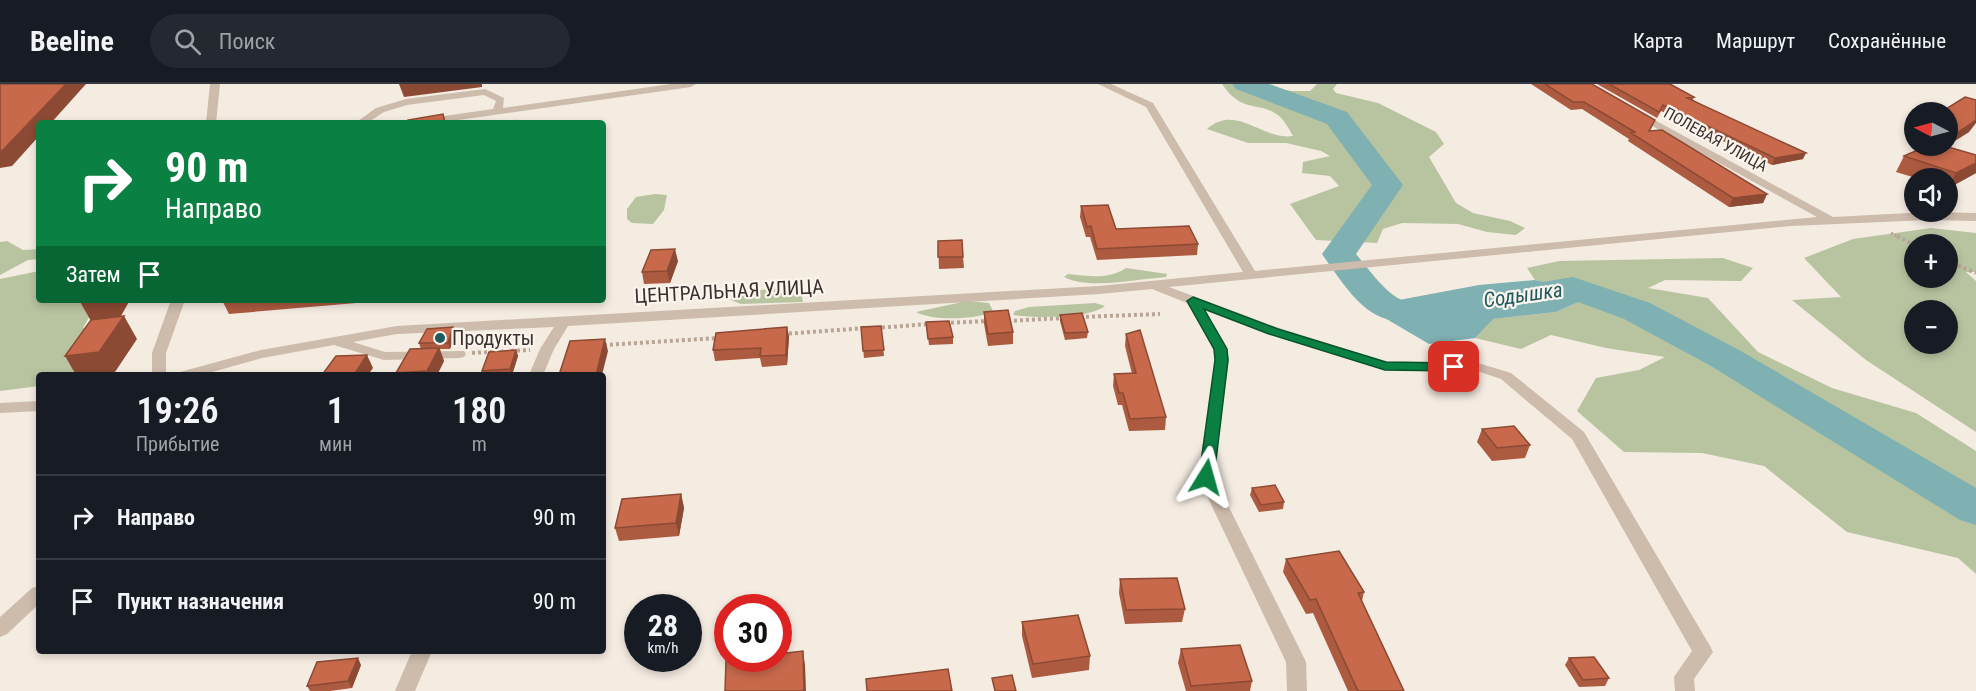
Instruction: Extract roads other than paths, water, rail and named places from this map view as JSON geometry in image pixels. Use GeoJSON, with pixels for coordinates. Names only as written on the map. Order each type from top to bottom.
{"type":"FeatureCollection","features":[{"type":"Feature","properties":{"kind":"street"},"geometry":{"type":"LineString","coordinates":[[211,120],[215,84]]}},
{"type":"Feature","properties":{"kind":"street"},"geometry":{"type":"LineString","coordinates":[[438,120],[691,84]]}},
{"type":"Feature","properties":{"kind":"street"},"geometry":{"type":"LineString","coordinates":[[1103,84],[1150,105],[1251,276]]}},
{"type":"Feature","properties":{"kind":"street"},"geometry":{"type":"LineString","coordinates":[[365,120],[380,110],[406,102],[485,92],[501,100],[497,112]]}},
{"type":"Feature","properties":{"kind":"street","name":"ПОЛЕВАЯ УЛИЦА"},"geometry":{"type":"LineString","coordinates":[[1627,108],[1784,196],[1832,220]]}},
{"type":"Feature","properties":{"kind":"street","name":"ЦЕНТРАЛЬНАЯ УЛИЦА"},"geometry":{"type":"LineString","coordinates":[[196,372],[261,354],[397,330],[564,322],[1151,285],[1779,224],[1928,216],[1976,217]]}},
{"type":"Feature","properties":{"kind":"street"},"geometry":{"type":"LineString","coordinates":[[1151,285],[1274,331],[1385,366],[1478,368],[1506,376],[1578,436],[1703,652],[1684,677],[1685,691]]}},
{"type":"Feature","properties":{"kind":"street"},"geometry":{"type":"LineString","coordinates":[[1193,301],[1220,349],[1222,360],[1206,477],[1296,662],[1297,691]]}},
{"type":"Feature","properties":{"kind":"street"},"geometry":{"type":"LineString","coordinates":[[159,372],[159,353],[177,303]]}},
{"type":"Feature","properties":{"kind":"street"},"geometry":{"type":"LineString","coordinates":[[537,372],[547,349],[564,322]]}},
{"type":"Feature","properties":{"kind":"street"},"geometry":{"type":"LineString","coordinates":[[335,341],[384,356],[459,354]]}},
{"type":"Feature","properties":{"kind":"street"},"geometry":{"type":"LineString","coordinates":[[0,408],[36,405]]}},
{"type":"Feature","properties":{"kind":"street"},"geometry":{"type":"LineString","coordinates":[[0,629],[36,596]]}},
{"type":"Feature","properties":{"kind":"street"},"geometry":{"type":"LineString","coordinates":[[405,691],[421,654]]}},
{"type":"Feature","properties":{"kind":"water"},"geometry":{"type":"Polygon","coordinates":[[[1535,280],[1573,288],[1583,300],[1556,312],[1493,319],[1475,338],[1429,344],[1378,314],[1383,303],[1479,285],[1535,280]]]}},
{"type":"Feature","properties":{"kind":"waterway","name":"Содышка"},"geometry":{"type":"LineString","coordinates":[[1245,84],[1337,118],[1388,185],[1339,254],[1367,289],[1384,305],[1401,312],[1435,308]]}},
{"type":"Feature","properties":{"kind":"waterway","name":"Содышка"},"geometry":{"type":"LineString","coordinates":[[1518,296],[1573,288],[1637,311],[1725,358],[1976,509]]}},
{"type":"Feature","properties":{"kind":"place","name":"Продукты"},"geometry":{"type":"Point","coordinates":[440,338]}}]}
